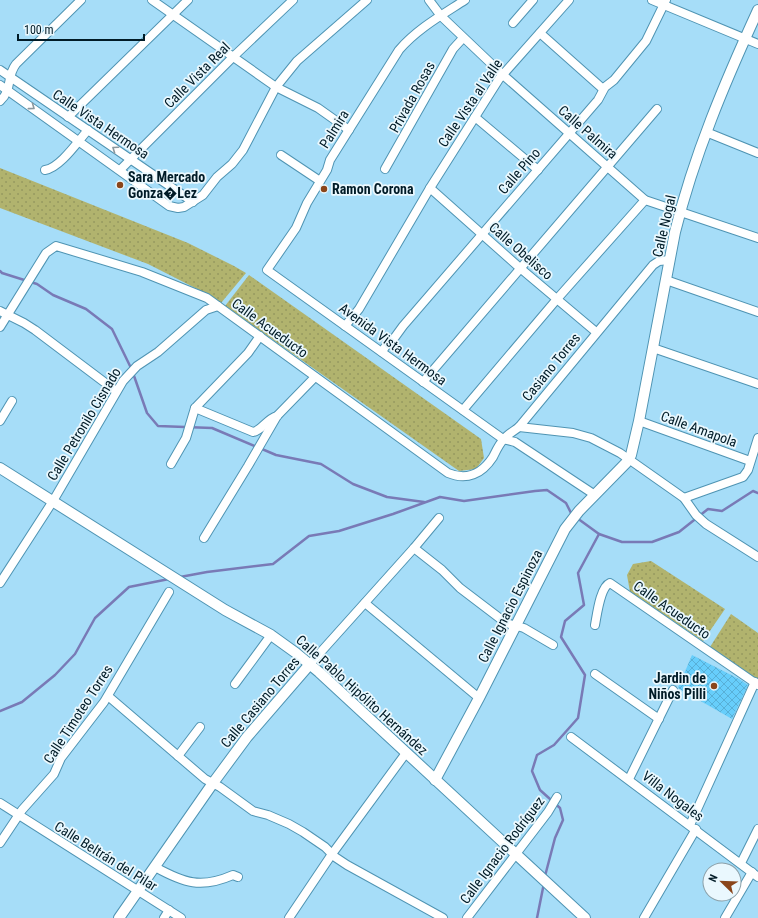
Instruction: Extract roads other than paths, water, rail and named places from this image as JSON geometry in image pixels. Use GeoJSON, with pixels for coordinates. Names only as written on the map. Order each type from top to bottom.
{"type":"FeatureCollection","features":[{"type":"Feature","properties":{"kind":"street"},"geometry":{"type":"LineString","coordinates":[[0,101],[8,90],[12,70],[16,64],[81,0]]}},
{"type":"Feature","properties":{"kind":"street"},"geometry":{"type":"LineString","coordinates":[[152,0],[276,87],[318,108],[349,130]]}},
{"type":"Feature","properties":{"kind":"street"},"geometry":{"type":"LineString","coordinates":[[68,117],[188,0]]}},
{"type":"Feature","properties":{"kind":"street","name":"Calle Vista Real"},"geometry":{"type":"LineString","coordinates":[[120,170],[233,57],[293,0]]}},
{"type":"Feature","properties":{"kind":"street"},"geometry":{"type":"LineString","coordinates":[[193,202],[203,195],[217,177],[232,164],[243,150],[276,87],[302,56],[367,0]]}},
{"type":"Feature","properties":{"kind":"street","name":"Calle Palmira"},"geometry":{"type":"LineString","coordinates":[[429,0],[441,16],[463,38],[645,200],[758,238]]}},
{"type":"Feature","properties":{"kind":"street"},"geometry":{"type":"LineString","coordinates":[[441,16],[465,0]]}},
{"type":"Feature","properties":{"kind":"street"},"geometry":{"type":"LineString","coordinates":[[513,23],[533,0]]}},
{"type":"Feature","properties":{"kind":"street","name":"Calle Vista al Valle"},"geometry":{"type":"LineString","coordinates":[[345,326],[359,309],[430,188],[502,74],[540,34],[568,0]]}},
{"type":"Feature","properties":{"kind":"street"},"geometry":{"type":"LineString","coordinates":[[652,0],[665,3],[758,44]]}},
{"type":"Feature","properties":{"kind":"street","name":"Calle Pino"},"geometry":{"type":"LineString","coordinates":[[382,352],[598,100],[603,89],[614,80],[646,41],[665,3]]}},
{"type":"Feature","properties":{"kind":"street","name":"Calle Nogal"},"geometry":{"type":"LineString","coordinates":[[630,458],[639,421],[680,212],[706,132],[758,10]]}},
{"type":"Feature","properties":{"kind":"street","name":"Palmira"},"geometry":{"type":"LineString","coordinates":[[267,270],[296,228],[307,203],[327,170],[330,160],[399,50],[416,34],[441,16]]}},
{"type":"Feature","properties":{"kind":"street"},"geometry":{"type":"LineString","coordinates":[[540,34],[603,89]]}},
{"type":"Feature","properties":{"kind":"street","name":"Privada Rosas"},"geometry":{"type":"LineString","coordinates":[[385,169],[453,49],[463,38]]}},
{"type":"Feature","properties":{"kind":"street","name":"Calle Vista Hermosa"},"geometry":{"type":"LineString","coordinates":[[0,70],[193,202],[184,207],[174,208],[169,206],[0,85]]}},
{"type":"Feature","properties":{"kind":"street"},"geometry":{"type":"LineString","coordinates":[[423,382],[657,109]]}},
{"type":"Feature","properties":{"kind":"street"},"geometry":{"type":"LineString","coordinates":[[475,117],[538,170]]}},
{"type":"Feature","properties":{"kind":"street"},"geometry":{"type":"LineString","coordinates":[[45,170],[50,169],[58,163],[88,130]]}},
{"type":"Feature","properties":{"kind":"street"},"geometry":{"type":"LineString","coordinates":[[706,132],[758,153]]}},
{"type":"Feature","properties":{"kind":"street"},"geometry":{"type":"LineString","coordinates":[[281,155],[320,181]]}},
{"type":"Feature","properties":{"kind":"street","name":"Calle Obelisco"},"geometry":{"type":"LineString","coordinates":[[430,188],[520,268],[596,332]]}},
{"type":"Feature","properties":{"kind":"street"},"geometry":{"type":"LineString","coordinates":[[463,410],[557,299],[645,200]]}},
{"type":"Feature","properties":{"kind":"street","name":"Calle Acueducto"},"geometry":{"type":"LineString","coordinates":[[8,315],[46,253],[56,246],[142,272],[207,298],[448,473]]}},
{"type":"Feature","properties":{"kind":"street","name":"Casiano Torres"},"geometry":{"type":"LineString","coordinates":[[448,473],[459,477],[470,476],[478,473],[488,463],[503,439],[519,427],[596,332],[653,266],[659,261],[670,260]]}},
{"type":"Feature","properties":{"kind":"street","name":"Avenida Vista Hermosa"},"geometry":{"type":"LineString","coordinates":[[267,270],[503,439],[515,442],[595,495]]}},
{"type":"Feature","properties":{"kind":"street"},"geometry":{"type":"LineString","coordinates":[[666,280],[758,312]]}},
{"type":"Feature","properties":{"kind":"street","name":"Calle Petronilo Cisnado"},"geometry":{"type":"LineString","coordinates":[[0,583],[53,501],[116,391],[127,376],[137,366],[158,352],[206,310],[218,306]]}},
{"type":"Feature","properties":{"kind":"street"},"geometry":{"type":"LineString","coordinates":[[0,311],[35,330],[116,391]]}},
{"type":"Feature","properties":{"kind":"street"},"geometry":{"type":"LineString","coordinates":[[0,327],[8,315]]}},
{"type":"Feature","properties":{"kind":"street"},"geometry":{"type":"LineString","coordinates":[[171,464],[186,438],[195,408],[248,353],[260,336]]}},
{"type":"Feature","properties":{"kind":"street"},"geometry":{"type":"LineString","coordinates":[[653,348],[758,384]]}},
{"type":"Feature","properties":{"kind":"street"},"geometry":{"type":"LineString","coordinates":[[204,538],[275,419],[315,377]]}},
{"type":"Feature","properties":{"kind":"street"},"geometry":{"type":"LineString","coordinates":[[0,421],[12,401]]}},
{"type":"Feature","properties":{"kind":"street"},"geometry":{"type":"LineString","coordinates":[[195,408],[253,432],[257,431],[270,418],[275,419]]}},
{"type":"Feature","properties":{"kind":"street","name":"Calle Amapola"},"geometry":{"type":"LineString","coordinates":[[639,421],[750,461]]}},
{"type":"Feature","properties":{"kind":"street"},"geometry":{"type":"LineString","coordinates":[[519,427],[582,435],[630,458],[684,498],[697,516],[706,524],[758,557]]}},
{"type":"Feature","properties":{"kind":"street"},"geometry":{"type":"LineString","coordinates":[[684,498],[741,479],[746,473],[758,438]]}},
{"type":"Feature","properties":{"kind":"street","name":"Calle Ignacio Espinoza"},"geometry":{"type":"LineString","coordinates":[[435,780],[479,698],[555,547],[578,512],[630,458]]}},
{"type":"Feature","properties":{"kind":"street","name":"Calle Pablo Hipólito Hernández"},"geometry":{"type":"LineString","coordinates":[[1,471],[53,501],[225,610],[270,635],[310,664],[552,890],[585,918]]}},
{"type":"Feature","properties":{"kind":"street","name":"Calle Casiano Torres"},"geometry":{"type":"LineString","coordinates":[[119,918],[213,783],[250,734],[439,518]]}},
{"type":"Feature","properties":{"kind":"street"},"geometry":{"type":"LineString","coordinates":[[414,548],[442,570],[465,592],[506,624],[524,628],[553,645]]}},
{"type":"Feature","properties":{"kind":"street","name":"Calle Acueducto"},"geometry":{"type":"LineString","coordinates":[[595,625],[603,590],[607,584],[610,583],[756,684]]}},
{"type":"Feature","properties":{"kind":"street","name":"Calle Timoteo Torres"},"geometry":{"type":"LineString","coordinates":[[0,843],[18,815],[54,774],[61,758],[108,696],[169,592]]}},
{"type":"Feature","properties":{"kind":"street"},"geometry":{"type":"LineString","coordinates":[[365,603],[479,698]]}},
{"type":"Feature","properties":{"kind":"street"},"geometry":{"type":"LineString","coordinates":[[235,684],[270,635]]}},
{"type":"Feature","properties":{"kind":"street"},"geometry":{"type":"LineString","coordinates":[[596,674],[659,719]]}},
{"type":"Feature","properties":{"kind":"street"},"geometry":{"type":"LineString","coordinates":[[644,918],[693,827],[756,684]]}},
{"type":"Feature","properties":{"kind":"street"},"geometry":{"type":"LineString","coordinates":[[629,779],[673,690]]}},
{"type":"Feature","properties":{"kind":"street"},"geometry":{"type":"LineString","coordinates":[[108,696],[205,778],[253,811],[268,815],[294,827],[326,847],[332,854],[347,865],[443,918]]}},
{"type":"Feature","properties":{"kind":"street"},"geometry":{"type":"LineString","coordinates":[[178,756],[200,727]]}},
{"type":"Feature","properties":{"kind":"street","name":"Villa Nogales"},"geometry":{"type":"LineString","coordinates":[[571,737],[740,862]]}},
{"type":"Feature","properties":{"kind":"street"},"geometry":{"type":"LineString","coordinates":[[289,918],[332,854],[406,753]]}},
{"type":"Feature","properties":{"kind":"street","name":"Calle Ignacio Rodríguez"},"geometry":{"type":"LineString","coordinates":[[467,918],[551,808],[557,797]]}},
{"type":"Feature","properties":{"kind":"street","name":"Calle Beltrán del Pilar"},"geometry":{"type":"LineString","coordinates":[[0,803],[181,918]]}},
{"type":"Feature","properties":{"kind":"street"},"geometry":{"type":"LineString","coordinates":[[742,862],[758,829]]}},
{"type":"Feature","properties":{"kind":"street","name":"Villa Nogales"},"geometry":{"type":"LineString","coordinates":[[742,864],[755,875]]}},
{"type":"Feature","properties":{"kind":"street"},"geometry":{"type":"LineString","coordinates":[[155,867],[178,879],[194,882],[216,882],[233,875],[238,877]]}},
{"type":"Feature","properties":{"kind":"street"},"geometry":{"type":"LineString","coordinates":[[725,918],[755,875]]}},
{"type":"Feature","properties":{"kind":"street"},"geometry":{"type":"LineString","coordinates":[[164,918],[169,910]]}},
{"type":"Feature","properties":{"kind":"waterway"},"geometry":{"type":"LineString","coordinates":[[0,271],[2,273],[37,284],[53,295],[86,309],[112,329],[131,368]]}},
{"type":"Feature","properties":{"kind":"waterway"},"geometry":{"type":"LineString","coordinates":[[133,373],[147,413],[158,426],[212,428],[276,455],[321,464],[353,484],[387,497],[424,502]]}},
{"type":"Feature","properties":{"kind":"waterway"},"geometry":{"type":"LineString","coordinates":[[180,577],[207,572],[273,564],[309,536],[339,531],[440,497],[464,501],[547,490],[566,503],[573,515]]}},
{"type":"Feature","properties":{"kind":"waterway"},"geometry":{"type":"LineString","coordinates":[[577,518],[599,534],[622,542],[652,542],[679,532],[708,509],[722,511],[753,491],[758,493]]}},
{"type":"Feature","properties":{"kind":"waterway"},"geometry":{"type":"LineString","coordinates":[[545,876],[555,838],[563,820],[560,808],[540,790],[532,771],[537,755],[554,745],[578,718],[585,675],[561,637],[565,621],[584,605],[578,573],[599,534]]}},
{"type":"Feature","properties":{"kind":"waterway"},"geometry":{"type":"LineString","coordinates":[[0,711],[22,702],[55,675],[75,654],[95,618],[129,587],[169,579]]}},
{"type":"Feature","properties":{"kind":"waterway"},"geometry":{"type":"LineString","coordinates":[[537,918],[544,883]]}},
{"type":"Feature","properties":{"kind":"place","name":"Sara Mercado Gonza�Lez"},"geometry":{"type":"Point","coordinates":[120,185]}},
{"type":"Feature","properties":{"kind":"place","name":"Ramon Corona"},"geometry":{"type":"Point","coordinates":[324,189]}},
{"type":"Feature","properties":{"kind":"place","name":"Jardin de Niños Pilli"},"geometry":{"type":"Point","coordinates":[714,686]}}]}
